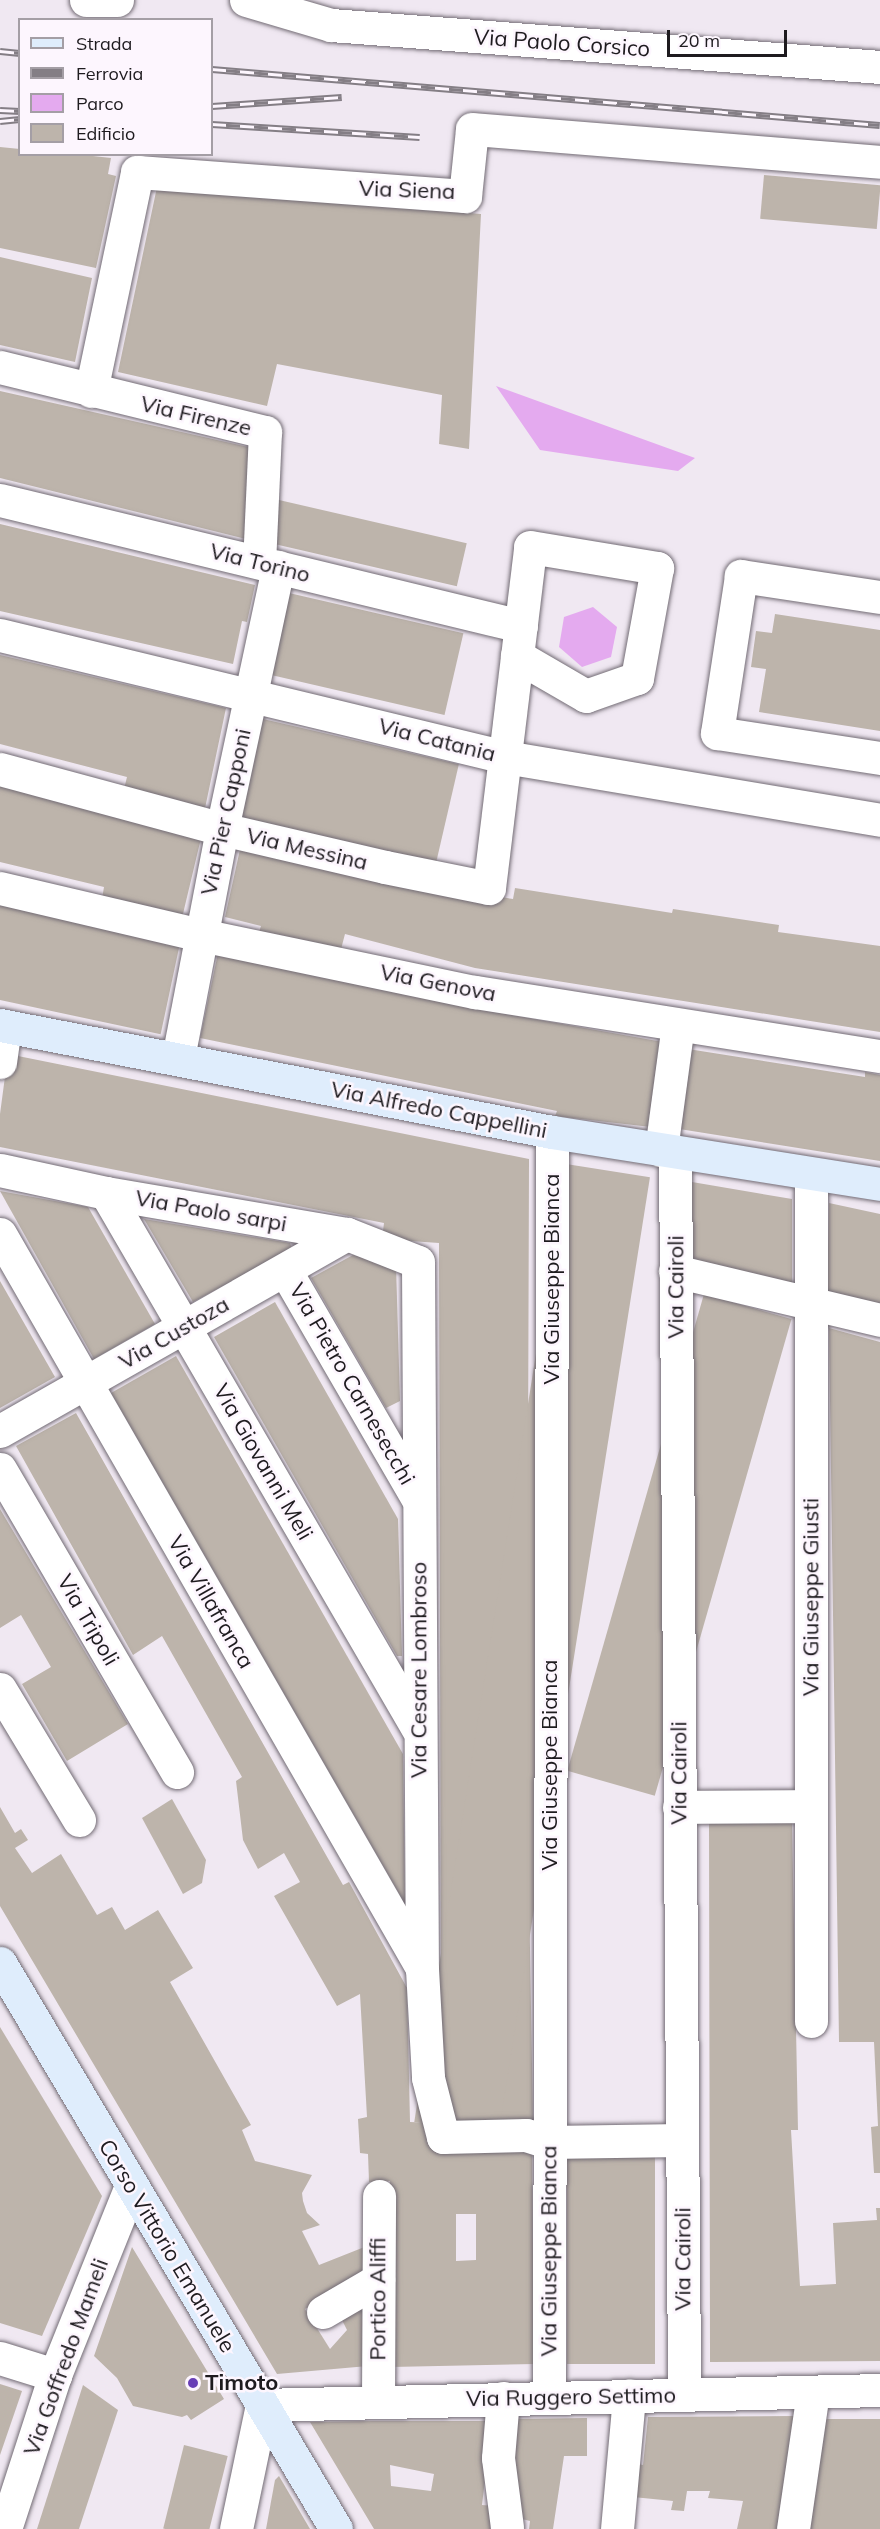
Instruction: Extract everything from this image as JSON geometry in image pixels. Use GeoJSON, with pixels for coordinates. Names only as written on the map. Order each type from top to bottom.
{"type":"FeatureCollection","features":[{"type":"Feature","properties":{"kind":"street"},"geometry":{"type":"LineString","coordinates":[[86,0],[117,0]]}},
{"type":"Feature","properties":{"kind":"street","name":"Via Paolo Corsico"},"geometry":{"type":"LineString","coordinates":[[246,0],[331,25],[880,68]]}},
{"type":"Feature","properties":{"kind":"street","name":"Via Siena"},"geometry":{"type":"LineString","coordinates":[[91,392],[137,172],[465,196],[472,129],[880,162]]}},
{"type":"Feature","properties":{"kind":"street","name":"Via Firenze"},"geometry":{"type":"LineString","coordinates":[[0,367],[91,392],[265,432],[268,564]]}},
{"type":"Feature","properties":{"kind":"street","name":"Via Torino"},"geometry":{"type":"LineString","coordinates":[[0,500],[268,564],[519,641]]}},
{"type":"Feature","properties":{"kind":"street"},"geometry":{"type":"LineString","coordinates":[[505,757],[530,547],[657,568],[637,678],[586,696],[519,641]]}},
{"type":"Feature","properties":{"kind":"street","name":"Via Pier Capponi"},"geometry":{"type":"LineString","coordinates":[[178,1058],[250,695],[268,564]]}},
{"type":"Feature","properties":{"kind":"street"},"geometry":{"type":"LineString","coordinates":[[880,597],[741,576],[717,733],[880,758]]}},
{"type":"Feature","properties":{"kind":"street","name":"Via Catania"},"geometry":{"type":"LineString","coordinates":[[0,634],[505,757],[880,820]]}},
{"type":"Feature","properties":{"kind":"street","name":"Via Messina"},"geometry":{"type":"LineString","coordinates":[[0,769],[222,829],[385,867],[489,888],[505,757]]}},
{"type":"Feature","properties":{"kind":"street","name":"Via Genova"},"geometry":{"type":"LineString","coordinates":[[0,888],[201,935],[475,992],[880,1056]]}},
{"type":"Feature","properties":{"kind":"street"},"geometry":{"type":"LineString","coordinates":[[0,1062],[2,1025]]}},
{"type":"Feature","properties":{"kind":"street","name":"Via Alfredo Cappellini"},"geometry":{"type":"LineString","coordinates":[[2,1025],[552,1132],[880,1184]]}},
{"type":"Feature","properties":{"kind":"street","name":"Via Cairoli"},"geometry":{"type":"LineString","coordinates":[[678,1025],[668,1151],[675,1271],[684,2394]]}},
{"type":"Feature","properties":{"kind":"street","name":"Via Giuseppe Bianca"},"geometry":{"type":"LineString","coordinates":[[549,2397],[552,1132]]}},
{"type":"Feature","properties":{"kind":"street","name":"Via Paolo sarpi"},"geometry":{"type":"LineString","coordinates":[[0,1170],[106,1193],[347,1234],[418,1262]]}},
{"type":"Feature","properties":{"kind":"street","name":"Via Giuseppe Giusti"},"geometry":{"type":"LineString","coordinates":[[811,1174],[811,2021]]}},
{"type":"Feature","properties":{"kind":"street","name":"Via Giovanni Meli"},"geometry":{"type":"LineString","coordinates":[[106,1193],[419,1731]]}},
{"type":"Feature","properties":{"kind":"street","name":"Via Villafranca"},"geometry":{"type":"LineString","coordinates":[[0,1234],[422,1969]]}},
{"type":"Feature","properties":{"kind":"street","name":"Via Custoza"},"geometry":{"type":"LineString","coordinates":[[0,1431],[347,1234]]}},
{"type":"Feature","properties":{"kind":"street","name":"Via Cesare Lombroso"},"geometry":{"type":"LineString","coordinates":[[418,1262],[419,1731],[422,1969],[428,2078],[443,2137],[526,2135],[548,2142]]}},
{"type":"Feature","properties":{"kind":"street","name":"Via Pietro Carnesecchi"},"geometry":{"type":"LineString","coordinates":[[285,1270],[418,1499]]}},
{"type":"Feature","properties":{"kind":"street"},"geometry":{"type":"LineString","coordinates":[[675,1271],[880,1320]]}},
{"type":"Feature","properties":{"kind":"street","name":"Via Tripoli"},"geometry":{"type":"LineString","coordinates":[[0,1469],[177,1772]]}},
{"type":"Feature","properties":{"kind":"street"},"geometry":{"type":"LineString","coordinates":[[0,1689],[79,1820]]}},
{"type":"Feature","properties":{"kind":"street"},"geometry":{"type":"LineString","coordinates":[[680,1808],[811,1806]]}},
{"type":"Feature","properties":{"kind":"street","name":"Corso Vittorio Emanuele"},"geometry":{"type":"LineString","coordinates":[[0,1963],[130,2186],[336,2529]]}},
{"type":"Feature","properties":{"kind":"street"},"geometry":{"type":"LineString","coordinates":[[548,2142],[682,2140]]}},
{"type":"Feature","properties":{"kind":"street","name":"Via Goffredo Mameli"},"geometry":{"type":"LineString","coordinates":[[5,2529],[55,2375],[130,2186]]}},
{"type":"Feature","properties":{"kind":"street","name":"Portico Aliffi"},"geometry":{"type":"LineString","coordinates":[[378,2401],[379,2196]]}},
{"type":"Feature","properties":{"kind":"street"},"geometry":{"type":"LineString","coordinates":[[323,2312],[378,2280]]}},
{"type":"Feature","properties":{"kind":"street"},"geometry":{"type":"LineString","coordinates":[[0,2358],[55,2375]]}},
{"type":"Feature","properties":{"kind":"street","name":"Via Ruggero Settimo"},"geometry":{"type":"LineString","coordinates":[[262,2405],[880,2390]]}},
{"type":"Feature","properties":{"kind":"street"},"geometry":{"type":"LineString","coordinates":[[793,2529],[813,2392]]}},
{"type":"Feature","properties":{"kind":"street"},"geometry":{"type":"LineString","coordinates":[[617,2529],[629,2396]]}},
{"type":"Feature","properties":{"kind":"street"},"geometry":{"type":"LineString","coordinates":[[503,2398],[498,2458],[507,2527]]}},
{"type":"Feature","properties":{"kind":"street"},"geometry":{"type":"LineString","coordinates":[[236,2529],[262,2405]]}},
{"type":"Feature","properties":{"kind":"green space"},"geometry":{"type":"Polygon","coordinates":[[[496,386],[695,458],[678,471],[540,450],[496,386]]]}},
{"type":"Feature","properties":{"kind":"green space"},"geometry":{"type":"Polygon","coordinates":[[[593,607],[617,627],[611,657],[582,667],[559,647],[564,617],[593,607]]]}},
{"type":"Feature","properties":{"kind":"building"},"geometry":{"type":"Polygon","coordinates":[[[0,147],[18,149],[18,156],[111,158],[108,174],[116,176],[96,268],[0,248],[0,147]]]}},
{"type":"Feature","properties":{"kind":"building"},"geometry":{"type":"Polygon","coordinates":[[[764,175],[880,185],[877,229],[760,219],[764,175]]]}},
{"type":"Feature","properties":{"kind":"building"},"geometry":{"type":"Polygon","coordinates":[[[157,187],[481,214],[469,449],[439,444],[442,395],[277,364],[267,406],[118,372],[157,187]]]}},
{"type":"Feature","properties":{"kind":"building"},"geometry":{"type":"Polygon","coordinates":[[[0,257],[92,278],[75,362],[0,345],[0,257]]]}},
{"type":"Feature","properties":{"kind":"building"},"geometry":{"type":"Polygon","coordinates":[[[0,391],[261,450],[250,540],[0,478],[0,391]]]}},
{"type":"Feature","properties":{"kind":"building"},"geometry":{"type":"Polygon","coordinates":[[[266,497],[467,543],[457,586],[256,540],[266,497]]]}},
{"type":"Feature","properties":{"kind":"building"},"geometry":{"type":"Polygon","coordinates":[[[0,524],[255,585],[247,622],[242,621],[233,664],[0,611],[0,524]]]}},
{"type":"Feature","properties":{"kind":"building"},"geometry":{"type":"Polygon","coordinates":[[[289,593],[463,633],[445,715],[270,675],[289,593]]]}},
{"type":"Feature","properties":{"kind":"building"},"geometry":{"type":"Polygon","coordinates":[[[775,614],[880,630],[880,731],[759,712],[766,669],[751,667],[756,631],[772,633],[775,614]]]}},
{"type":"Feature","properties":{"kind":"building"},"geometry":{"type":"Polygon","coordinates":[[[0,655],[226,708],[204,813],[123,793],[127,777],[0,744],[0,655]]]}},
{"type":"Feature","properties":{"kind":"building"},"geometry":{"type":"Polygon","coordinates":[[[263,719],[459,764],[435,866],[240,820],[263,719]]]}},
{"type":"Feature","properties":{"kind":"building"},"geometry":{"type":"Polygon","coordinates":[[[0,785],[202,834],[182,918],[102,899],[104,887],[0,862],[0,785]]]}},
{"type":"Feature","properties":{"kind":"building"},"geometry":{"type":"Polygon","coordinates":[[[241,845],[396,879],[513,899],[515,888],[672,913],[673,909],[779,925],[778,932],[880,946],[880,1032],[475,968],[345,934],[340,953],[258,935],[261,926],[225,917],[241,845]]]}},
{"type":"Feature","properties":{"kind":"building"},"geometry":{"type":"Polygon","coordinates":[[[0,905],[180,943],[161,1034],[0,1000],[0,905]]]}},
{"type":"Feature","properties":{"kind":"building"},"geometry":{"type":"Polygon","coordinates":[[[218,953],[456,1005],[663,1042],[651,1127],[555,1116],[557,1111],[200,1038],[218,953]]]}},
{"type":"Feature","properties":{"kind":"building"},"geometry":{"type":"Polygon","coordinates":[[[688,1049],[865,1077],[865,1072],[880,1075],[880,1161],[673,1128],[688,1049]]]}},
{"type":"Feature","properties":{"kind":"building"},"geometry":{"type":"Polygon","coordinates":[[[8,1054],[529,1159],[527,1774],[533,2123],[448,2127],[442,2066],[441,2007],[439,1243],[382,1239],[384,1223],[0,1147],[0,1114],[8,1054]]]}},
{"type":"Feature","properties":{"kind":"building"},"geometry":{"type":"Polygon","coordinates":[[[566,1164],[650,1177],[498,2135],[414,2122],[566,1164]]]}},
{"type":"Feature","properties":{"kind":"building"},"geometry":{"type":"Polygon","coordinates":[[[692,1182],[792,1199],[792,1285],[691,1261],[692,1182]]]}},
{"type":"Feature","properties":{"kind":"building"},"geometry":{"type":"Polygon","coordinates":[[[0,1191],[88,1207],[155,1324],[94,1359],[0,1191]]]}},
{"type":"Feature","properties":{"kind":"building"},"geometry":{"type":"Polygon","coordinates":[[[829,1203],[880,1214],[880,1306],[827,1293],[829,1203]]]}},
{"type":"Feature","properties":{"kind":"building"},"geometry":{"type":"Polygon","coordinates":[[[144,1219],[290,1243],[292,1249],[193,1302],[144,1219]]]}},
{"type":"Feature","properties":{"kind":"building"},"geometry":{"type":"Polygon","coordinates":[[[353,1255],[396,1265],[400,1401],[386,1408],[311,1278],[353,1255]]]}},
{"type":"Feature","properties":{"kind":"building"},"geometry":{"type":"Polygon","coordinates":[[[0,1281],[55,1377],[0,1408],[0,1281]]]}},
{"type":"Feature","properties":{"kind":"building"},"geometry":{"type":"Polygon","coordinates":[[[704,1294],[791,1319],[655,1796],[567,1771],[704,1294]]]}},
{"type":"Feature","properties":{"kind":"building"},"geometry":{"type":"Polygon","coordinates":[[[275,1302],[398,1519],[402,1656],[397,1656],[214,1337],[275,1302]]]}},
{"type":"Feature","properties":{"kind":"building"},"geometry":{"type":"Polygon","coordinates":[[[829,1328],[880,1342],[880,2173],[874,2173],[871,2127],[878,2126],[874,2042],[839,2042],[829,1328]]]}},
{"type":"Feature","properties":{"kind":"building"},"geometry":{"type":"Polygon","coordinates":[[[176,1356],[403,1754],[405,1904],[111,1393],[176,1356]]]}},
{"type":"Feature","properties":{"kind":"building"},"geometry":{"type":"Polygon","coordinates":[[[76,1413],[343,1885],[349,1882],[407,1988],[410,2122],[434,2123],[532,2147],[534,2364],[391,2367],[390,2181],[369,2182],[368,2154],[360,2153],[358,2119],[367,2117],[360,1994],[337,2006],[274,1896],[300,1882],[284,1853],[258,1869],[243,1840],[236,1781],[242,1777],[162,1636],[133,1655],[16,1446],[76,1413]],[[456,2214],[456,2261],[476,2260],[476,2214],[456,2214]]]}},
{"type":"Feature","properties":{"kind":"building"},"geometry":{"type":"Polygon","coordinates":[[[0,1509],[128,1724],[67,1761],[22,1684],[51,1667],[21,1615],[0,1628],[0,1509]]]}},
{"type":"Feature","properties":{"kind":"building"},"geometry":{"type":"Polygon","coordinates":[[[172,1799],[206,1860],[202,1883],[183,1894],[142,1818],[172,1799]]]}},
{"type":"Feature","properties":{"kind":"building"},"geometry":{"type":"Polygon","coordinates":[[[0,1807],[15,1833],[21,1829],[28,1840],[15,1848],[32,1873],[61,1854],[97,1915],[112,1907],[125,1930],[158,1910],[193,1968],[170,1982],[251,2125],[242,2130],[255,2161],[312,2175],[302,2193],[303,2201],[307,2213],[320,2225],[302,2231],[319,2265],[367,2246],[367,2274],[305,2309],[330,2349],[347,2330],[339,2314],[367,2297],[368,2366],[277,2374],[0,1906],[0,1807]]]}},
{"type":"Feature","properties":{"kind":"building"},"geometry":{"type":"Polygon","coordinates":[[[709,1821],[792,1823],[798,2130],[791,2130],[800,2286],[836,2284],[833,2223],[877,2220],[876,2208],[880,2208],[880,2361],[710,2362],[709,1821]]]}},
{"type":"Feature","properties":{"kind":"building"},"geometry":{"type":"Polygon","coordinates":[[[0,2027],[102,2196],[42,2336],[0,2323],[0,2027]]]}},
{"type":"Feature","properties":{"kind":"building"},"geometry":{"type":"Polygon","coordinates":[[[567,2149],[655,2149],[655,2364],[567,2364],[567,2149]]]}},
{"type":"Feature","properties":{"kind":"building"},"geometry":{"type":"Polygon","coordinates":[[[132,2247],[224,2399],[191,2420],[187,2415],[182,2417],[133,2406],[117,2378],[94,2356],[132,2247]]]}},
{"type":"Feature","properties":{"kind":"building"},"geometry":{"type":"Polygon","coordinates":[[[0,2384],[22,2391],[0,2455],[0,2384]]]}},
{"type":"Feature","properties":{"kind":"building"},"geometry":{"type":"Polygon","coordinates":[[[83,2385],[118,2410],[79,2529],[37,2529],[83,2385]]]}},
{"type":"Feature","properties":{"kind":"building"},"geometry":{"type":"Polygon","coordinates":[[[794,2416],[777,2529],[737,2529],[743,2501],[708,2498],[710,2491],[687,2491],[684,2511],[671,2510],[673,2501],[633,2497],[638,2464],[643,2465],[648,2417],[794,2416]]]}},
{"type":"Feature","properties":{"kind":"building"},"geometry":{"type":"Polygon","coordinates":[[[587,2418],[587,2456],[564,2456],[553,2529],[529,2529],[530,2521],[518,2518],[520,2496],[510,2455],[513,2419],[587,2418]]]}},
{"type":"Feature","properties":{"kind":"building"},"geometry":{"type":"Polygon","coordinates":[[[825,2419],[880,2419],[880,2529],[810,2529],[825,2419]]]}},
{"type":"Feature","properties":{"kind":"building"},"geometry":{"type":"Polygon","coordinates":[[[492,2421],[482,2505],[494,2506],[490,2529],[374,2529],[310,2422],[492,2421]],[[390,2465],[391,2486],[431,2491],[434,2474],[390,2465]]]}},
{"type":"Feature","properties":{"kind":"building"},"geometry":{"type":"Polygon","coordinates":[[[184,2445],[228,2456],[209,2529],[163,2528],[184,2445]]]}},
{"type":"Feature","properties":{"kind":"building"},"geometry":{"type":"Polygon","coordinates":[[[279,2476],[310,2529],[266,2529],[275,2480],[279,2476]]]}},
{"type":"Feature","properties":{"kind":"railway"},"geometry":{"type":"LineString","coordinates":[[0,51],[18,53]]}},
{"type":"Feature","properties":{"kind":"railway"},"geometry":{"type":"LineString","coordinates":[[213,69],[880,125]]}},
{"type":"Feature","properties":{"kind":"railway"},"geometry":{"type":"LineString","coordinates":[[213,106],[342,97]]}},
{"type":"Feature","properties":{"kind":"railway"},"geometry":{"type":"LineString","coordinates":[[0,110],[18,111]]}},
{"type":"Feature","properties":{"kind":"railway"},"geometry":{"type":"LineString","coordinates":[[0,121],[18,119]]}},
{"type":"Feature","properties":{"kind":"railway"},"geometry":{"type":"LineString","coordinates":[[213,124],[420,137]]}},
{"type":"Feature","properties":{"kind":"place","name":"Timoto"},"geometry":{"type":"Point","coordinates":[193,2383]}}]}
